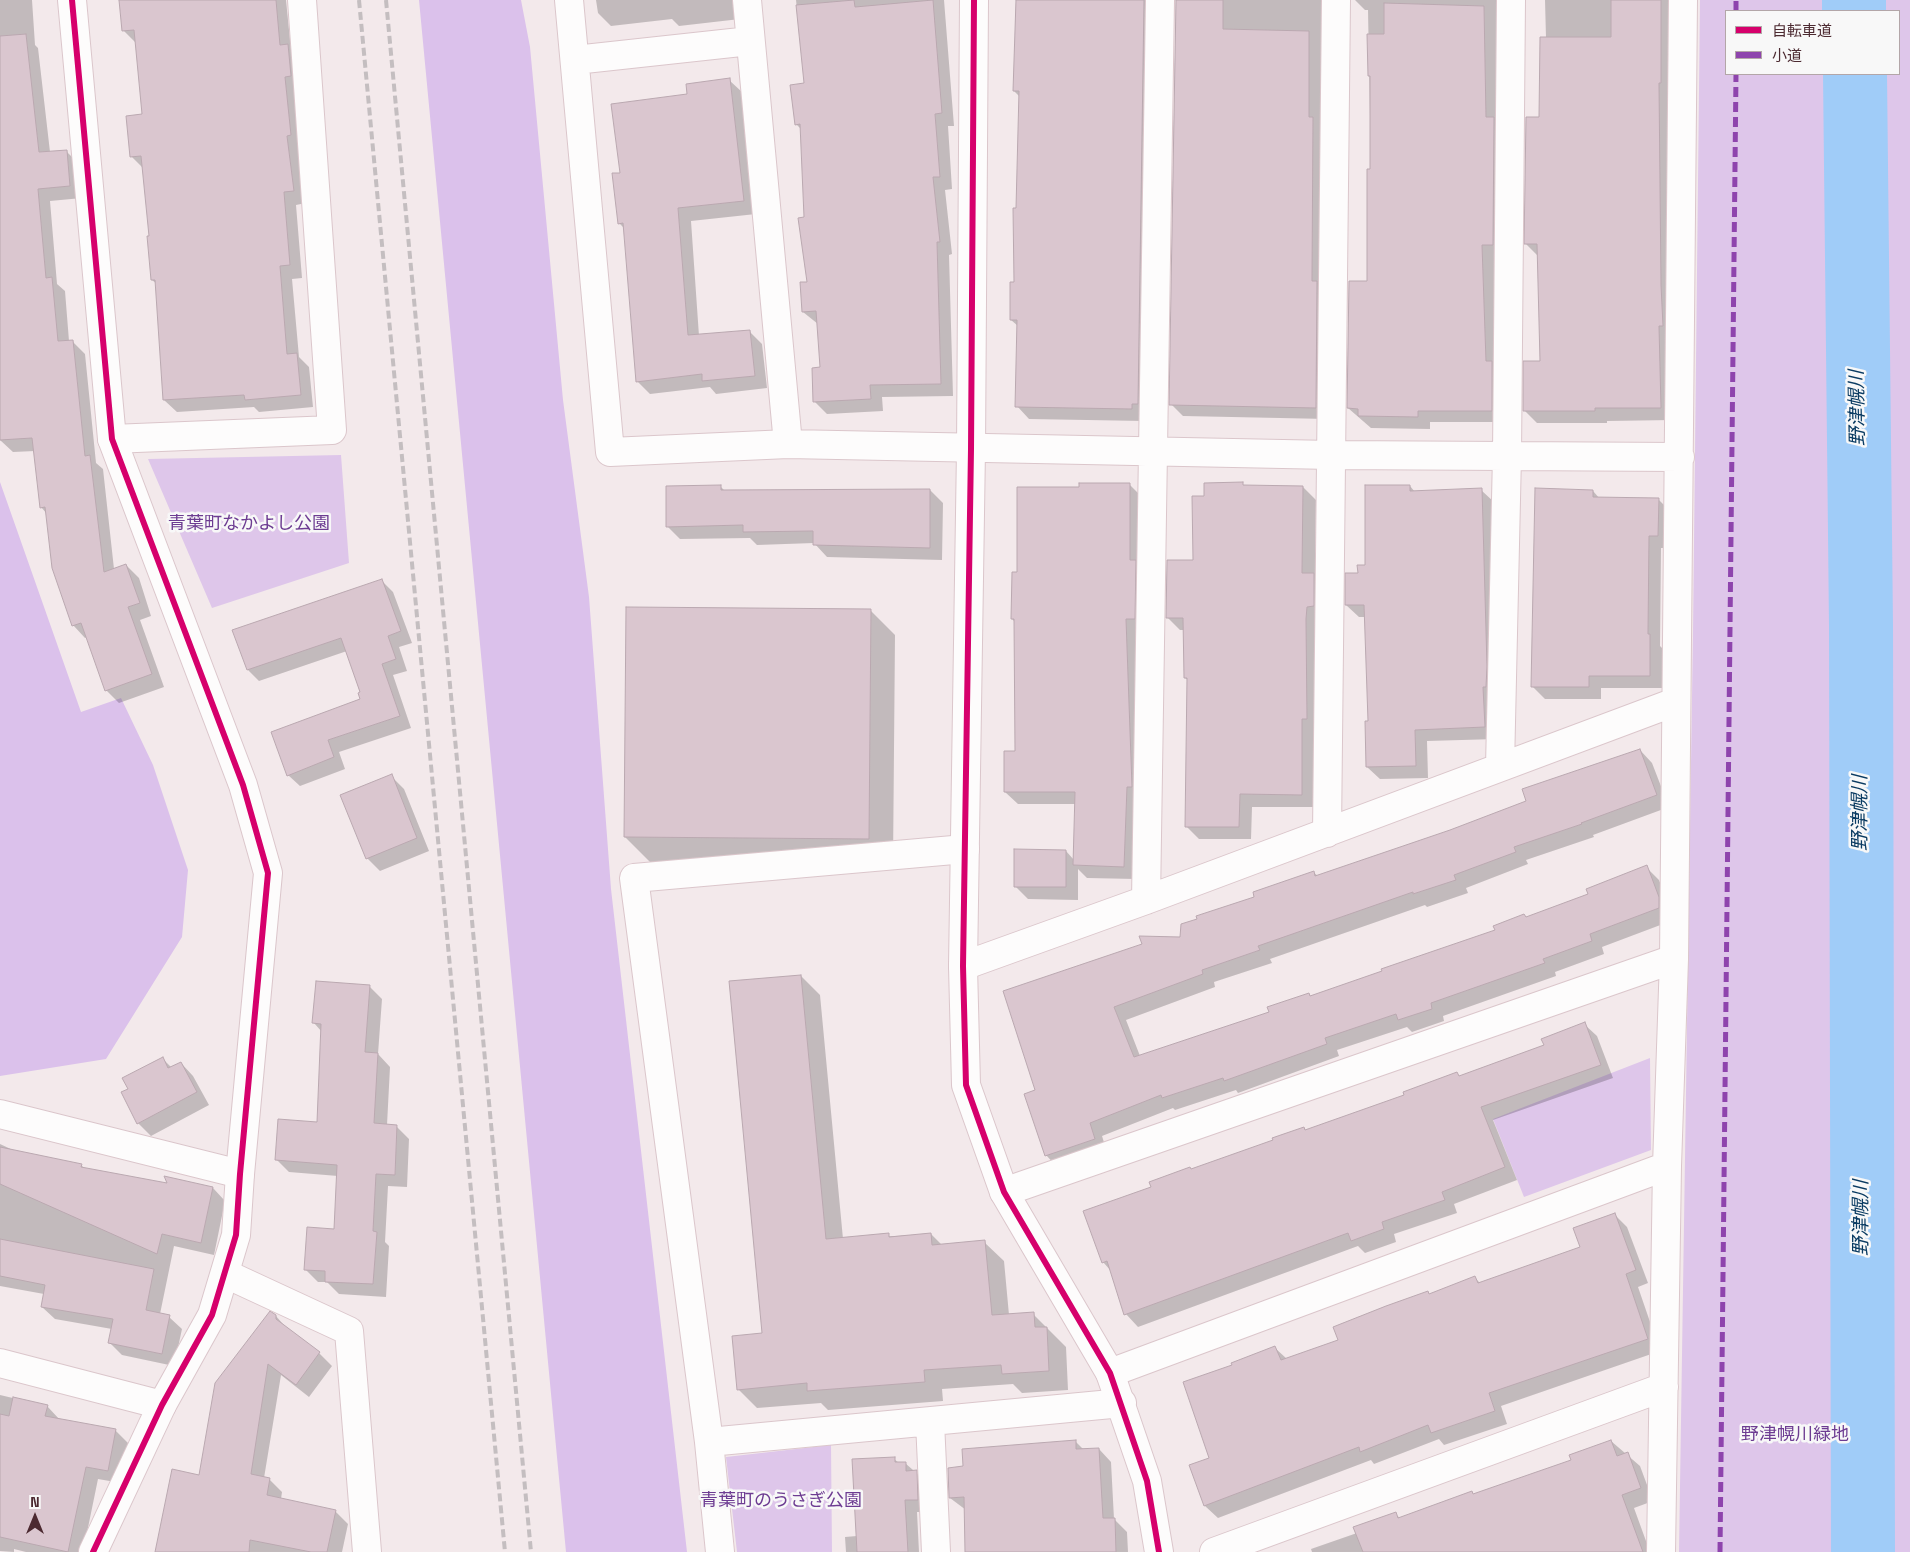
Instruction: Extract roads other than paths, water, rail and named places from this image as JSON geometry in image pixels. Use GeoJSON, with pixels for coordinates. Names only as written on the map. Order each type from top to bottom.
{"type":"FeatureCollection","features":[{"type":"Feature","properties":{"kind":"street"},"geometry":{"type":"LineString","coordinates":[[72,0],[112,439],[243,785],[268,873],[236,1235],[226,1274],[212,1315],[162,1405],[93,1552]]}},
{"type":"Feature","properties":{"kind":"street"},"geometry":{"type":"LineString","coordinates":[[112,439],[332,430],[302,0]]}},
{"type":"Feature","properties":{"kind":"street"},"geometry":{"type":"LineString","coordinates":[[568,0],[610,452],[788,444],[1332,455],[1680,457]]}},
{"type":"Feature","properties":{"kind":"street"},"geometry":{"type":"LineString","coordinates":[[747,0],[788,444]]}},
{"type":"Feature","properties":{"kind":"street"},"geometry":{"type":"LineString","coordinates":[[974,0],[971,449],[963,966],[966,1085],[1004,1192],[1110,1373],[1122,1403],[1147,1481],[1159,1552]]}},
{"type":"Feature","properties":{"kind":"street"},"geometry":{"type":"LineString","coordinates":[[1146,900],[1160,0]]}},
{"type":"Feature","properties":{"kind":"street"},"geometry":{"type":"LineString","coordinates":[[1327,833],[1336,0]]}},
{"type":"Feature","properties":{"kind":"street"},"geometry":{"type":"LineString","coordinates":[[1500,767],[1507,455],[1512,0]]}},
{"type":"Feature","properties":{"kind":"street"},"geometry":{"type":"LineString","coordinates":[[1661,1552],[1667,1166],[1674,959],[1683,0]]}},
{"type":"Feature","properties":{"kind":"street"},"geometry":{"type":"LineString","coordinates":[[575,60],[750,41]]}},
{"type":"Feature","properties":{"kind":"street"},"geometry":{"type":"LineString","coordinates":[[963,966],[1327,833],[1675,702]]}},
{"type":"Feature","properties":{"kind":"street"},"geometry":{"type":"LineString","coordinates":[[720,1552],[709,1442],[634,878],[965,849]]}},
{"type":"Feature","properties":{"kind":"street"},"geometry":{"type":"LineString","coordinates":[[1004,1192],[1674,959]]}},
{"type":"Feature","properties":{"kind":"street"},"geometry":{"type":"LineString","coordinates":[[0,1114],[240,1174]]}},
{"type":"Feature","properties":{"kind":"street"},"geometry":{"type":"LineString","coordinates":[[1110,1373],[1667,1166]]}},
{"type":"Feature","properties":{"kind":"street"},"geometry":{"type":"LineString","coordinates":[[226,1274],[349,1331],[367,1552]]}},
{"type":"Feature","properties":{"kind":"street"},"geometry":{"type":"LineString","coordinates":[[0,1363],[162,1405]]}},
{"type":"Feature","properties":{"kind":"street"},"geometry":{"type":"LineString","coordinates":[[1214,1552],[1664,1387]]}},
{"type":"Feature","properties":{"kind":"street"},"geometry":{"type":"LineString","coordinates":[[709,1442],[1122,1403]]}},
{"type":"Feature","properties":{"kind":"street"},"geometry":{"type":"LineString","coordinates":[[930,1422],[936,1552]]}},
{"type":"Feature","properties":{"kind":"waterway","name":"野津幌川"},"geometry":{"type":"LineString","coordinates":[[1854,0],[1854,10]]}},
{"type":"Feature","properties":{"kind":"waterway","name":"野津幌川"},"geometry":{"type":"LineString","coordinates":[[1855,75],[1861,625],[1863,1552]]}},
{"type":"Feature","properties":{"kind":"railway"},"geometry":{"type":"LineString","coordinates":[[359,0],[505,1552]]}},
{"type":"Feature","properties":{"kind":"railway"},"geometry":{"type":"LineString","coordinates":[[386,0],[531,1552]]}},
{"type":"Feature","properties":{"kind":"park label","name":"青葉町なかよし公園"},"geometry":{"type":"Point","coordinates":[249,524]}},
{"type":"Feature","properties":{"kind":"park label","name":"野津幌川緑地"},"geometry":{"type":"Point","coordinates":[1795,1435]}},
{"type":"Feature","properties":{"kind":"park label","name":"青葉町のうさぎ公園"},"geometry":{"type":"Point","coordinates":[781,1501]}}]}
